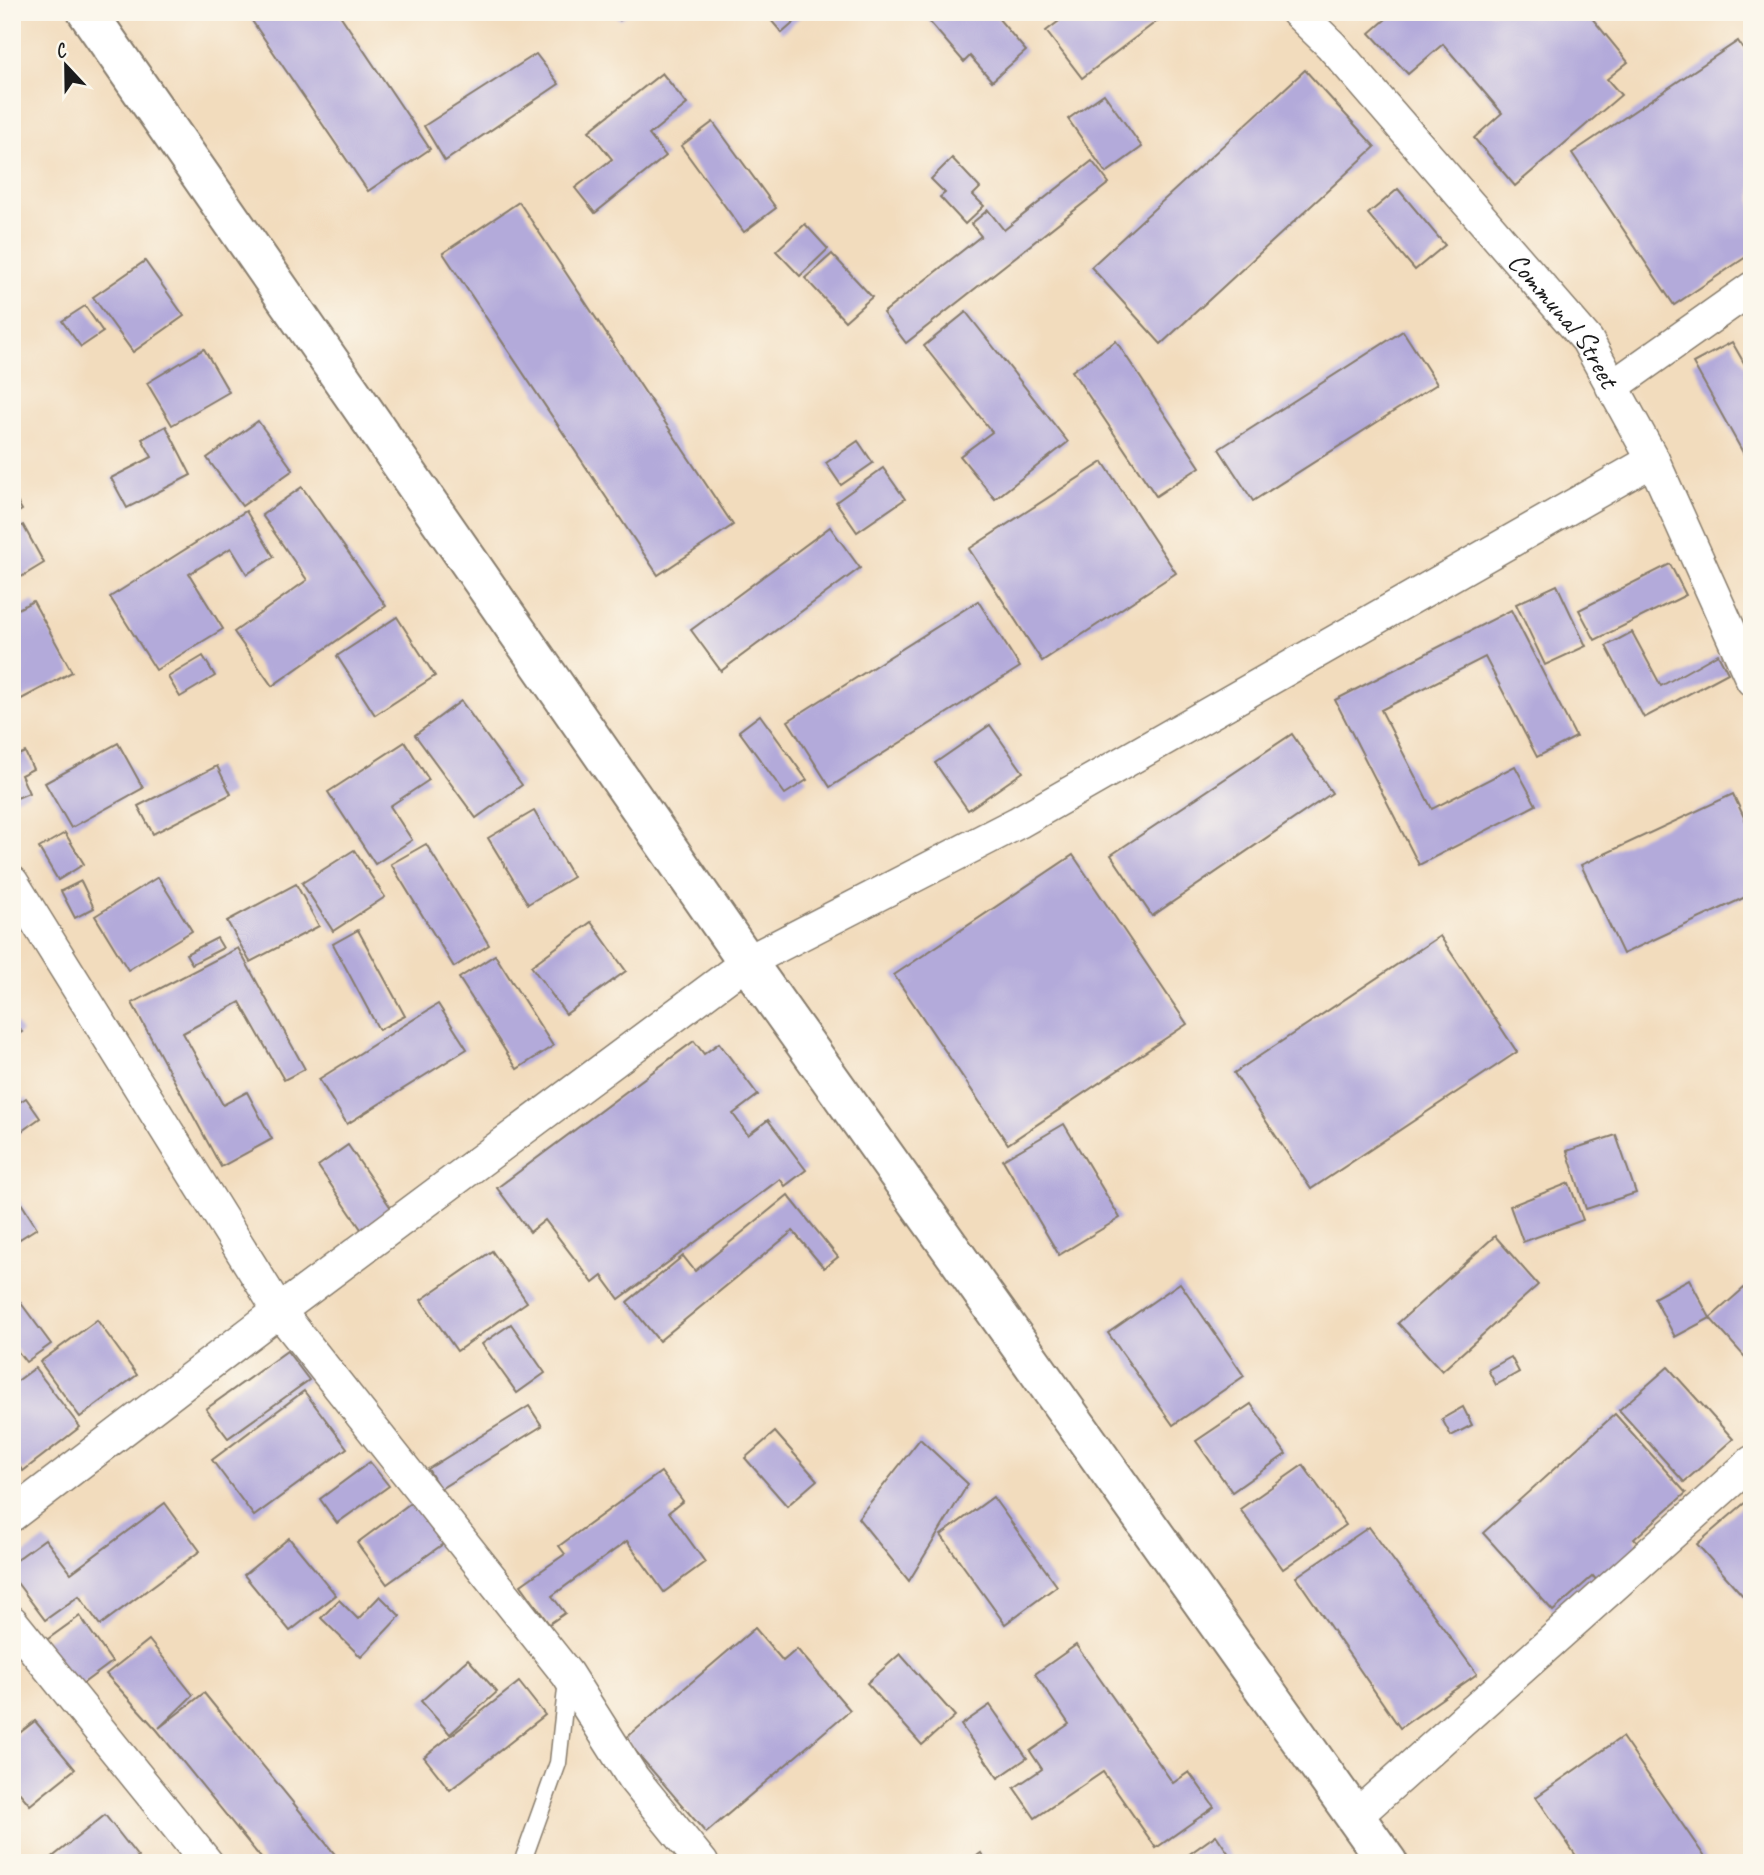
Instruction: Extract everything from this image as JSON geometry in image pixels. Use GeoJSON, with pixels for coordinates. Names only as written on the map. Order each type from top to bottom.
{"type":"FeatureCollection","features":[{"type":"Feature","properties":{"kind":"main road"},"geometry":{"type":"LineString","coordinates":[[87,12],[747,962],[1388,1863]]}},
{"type":"Feature","properties":{"kind":"street","name":"Communal Street"},"geometry":{"type":"LineString","coordinates":[[1297,12],[1331,45],[1587,340],[1653,460],[1752,680]]}},
{"type":"Feature","properties":{"kind":"street"},"geometry":{"type":"LineString","coordinates":[[1612,387],[1752,288]]}},
{"type":"Feature","properties":{"kind":"street"},"geometry":{"type":"LineString","coordinates":[[12,1515],[279,1311],[747,962],[1019,822],[1653,460]]}},
{"type":"Feature","properties":{"kind":"street"},"geometry":{"type":"LineString","coordinates":[[12,882],[279,1311],[567,1674],[633,1777],[702,1863]]}},
{"type":"Feature","properties":{"kind":"street"},"geometry":{"type":"LineString","coordinates":[[1356,1816],[1752,1462]]}},
{"type":"Feature","properties":{"kind":"street"},"geometry":{"type":"LineString","coordinates":[[12,1622],[207,1863]]}},
{"type":"Feature","properties":{"kind":"lane"},"geometry":{"type":"LineString","coordinates":[[522,1863],[558,1763],[567,1674]]}},
{"type":"Feature","properties":{"kind":"building"},"geometry":{"type":"Polygon","coordinates":[[[246,12],[338,12],[430,149],[368,191],[246,12]]]}},
{"type":"Feature","properties":{"kind":"building"},"geometry":{"type":"Polygon","coordinates":[[[613,12],[630,12],[620,20],[613,12]]]}},
{"type":"Feature","properties":{"kind":"building"},"geometry":{"type":"Polygon","coordinates":[[[764,12],[806,12],[782,33],[764,12]]]}},
{"type":"Feature","properties":{"kind":"building"},"geometry":{"type":"Polygon","coordinates":[[[921,12],[993,12],[1026,51],[992,81],[970,56],[964,62],[921,12]]]}},
{"type":"Feature","properties":{"kind":"building"},"geometry":{"type":"Polygon","coordinates":[[[1071,12],[1169,12],[1082,78],[1046,31],[1071,12]]]}},
{"type":"Feature","properties":{"kind":"building"},"geometry":{"type":"Polygon","coordinates":[[[1394,12],[1587,12],[1628,62],[1607,79],[1621,95],[1515,186],[1474,138],[1502,113],[1443,44],[1408,74],[1370,33],[1394,12]]]}},
{"type":"Feature","properties":{"kind":"building"},"geometry":{"type":"Polygon","coordinates":[[[1738,41],[1752,62],[1752,253],[1674,305],[1572,153],[1738,41]]]}},
{"type":"Feature","properties":{"kind":"building"},"geometry":{"type":"Polygon","coordinates":[[[536,54],[559,84],[445,161],[424,126],[536,54]]]}},
{"type":"Feature","properties":{"kind":"building"},"geometry":{"type":"Polygon","coordinates":[[[1305,70],[1375,147],[1161,344],[1091,267],[1305,70]]]}},
{"type":"Feature","properties":{"kind":"building"},"geometry":{"type":"Polygon","coordinates":[[[662,73],[687,104],[649,135],[666,156],[595,213],[575,188],[612,159],[589,131],[662,73]]]}},
{"type":"Feature","properties":{"kind":"building"},"geometry":{"type":"Polygon","coordinates":[[[1104,94],[1142,147],[1106,173],[1068,119],[1104,94]]]}},
{"type":"Feature","properties":{"kind":"building"},"geometry":{"type":"Polygon","coordinates":[[[713,122],[776,208],[744,232],[681,146],[713,122]]]}},
{"type":"Feature","properties":{"kind":"building"},"geometry":{"type":"Polygon","coordinates":[[[952,158],[980,188],[973,195],[984,206],[965,224],[940,197],[945,193],[931,179],[952,158]]]}},
{"type":"Feature","properties":{"kind":"building"},"geometry":{"type":"Polygon","coordinates":[[[1092,161],[1109,183],[906,343],[883,313],[981,236],[971,224],[988,210],[1004,230],[1092,161]]]}},
{"type":"Feature","properties":{"kind":"building"},"geometry":{"type":"Polygon","coordinates":[[[1398,189],[1445,245],[1415,270],[1368,214],[1398,189]]]}},
{"type":"Feature","properties":{"kind":"building"},"geometry":{"type":"Polygon","coordinates":[[[519,202],[733,525],[658,575],[443,253],[519,202]]]}},
{"type":"Feature","properties":{"kind":"building"},"geometry":{"type":"Polygon","coordinates":[[[805,224],[828,249],[800,276],[776,251],[805,224]]]}},
{"type":"Feature","properties":{"kind":"building"},"geometry":{"type":"Polygon","coordinates":[[[832,254],[872,297],[845,321],[805,278],[832,254]]]}},
{"type":"Feature","properties":{"kind":"building"},"geometry":{"type":"Polygon","coordinates":[[[145,261],[184,316],[133,352],[93,297],[145,261]]]}},
{"type":"Feature","properties":{"kind":"building"},"geometry":{"type":"Polygon","coordinates":[[[85,306],[103,332],[81,347],[62,321],[85,306]]]}},
{"type":"Feature","properties":{"kind":"building"},"geometry":{"type":"Polygon","coordinates":[[[966,312],[1068,442],[995,499],[960,456],[992,432],[924,346],[966,312]]]}},
{"type":"Feature","properties":{"kind":"building"},"geometry":{"type":"Polygon","coordinates":[[[1403,331],[1437,384],[1253,501],[1219,449],[1403,331]]]}},
{"type":"Feature","properties":{"kind":"building"},"geometry":{"type":"Polygon","coordinates":[[[1116,341],[1200,467],[1156,496],[1072,371],[1116,341]]]}},
{"type":"Feature","properties":{"kind":"building"},"geometry":{"type":"Polygon","coordinates":[[[1732,342],[1752,377],[1752,455],[1746,458],[1693,363],[1732,342]]]}},
{"type":"Feature","properties":{"kind":"building"},"geometry":{"type":"Polygon","coordinates":[[[204,349],[229,392],[172,425],[147,383],[204,349]]]}},
{"type":"Feature","properties":{"kind":"building"},"geometry":{"type":"Polygon","coordinates":[[[258,421],[293,470],[242,506],[207,458],[258,421]]]}},
{"type":"Feature","properties":{"kind":"building"},"geometry":{"type":"Polygon","coordinates":[[[166,426],[191,475],[127,508],[111,478],[152,457],[142,439],[166,426]]]}},
{"type":"Feature","properties":{"kind":"building"},"geometry":{"type":"Polygon","coordinates":[[[858,441],[873,463],[841,485],[826,463],[858,441]]]}},
{"type":"Feature","properties":{"kind":"building"},"geometry":{"type":"Polygon","coordinates":[[[1103,462],[1176,573],[1042,661],[969,549],[1103,462]]]}},
{"type":"Feature","properties":{"kind":"building"},"geometry":{"type":"Polygon","coordinates":[[[883,468],[905,499],[857,532],[836,502],[883,468]]]}},
{"type":"Feature","properties":{"kind":"building"},"geometry":{"type":"Polygon","coordinates":[[[302,487],[386,606],[272,686],[234,632],[307,580],[262,515],[302,487]]]}},
{"type":"Feature","properties":{"kind":"building"},"geometry":{"type":"Polygon","coordinates":[[[12,493],[22,510],[12,516],[12,493]]]}},
{"type":"Feature","properties":{"kind":"building"},"geometry":{"type":"Polygon","coordinates":[[[246,511],[274,557],[247,574],[231,548],[189,574],[223,629],[156,670],[110,597],[246,511]]]}},
{"type":"Feature","properties":{"kind":"building"},"geometry":{"type":"Polygon","coordinates":[[[23,525],[44,563],[16,580],[12,573],[12,531],[23,525]]]}},
{"type":"Feature","properties":{"kind":"building"},"geometry":{"type":"Polygon","coordinates":[[[830,527],[860,568],[721,671],[691,630],[830,527]]]}},
{"type":"Feature","properties":{"kind":"building"},"geometry":{"type":"Polygon","coordinates":[[[1670,564],[1686,595],[1595,640],[1579,610],[1670,564]]]}},
{"type":"Feature","properties":{"kind":"building"},"geometry":{"type":"Polygon","coordinates":[[[1557,585],[1586,646],[1545,665],[1516,604],[1557,585]]]}},
{"type":"Feature","properties":{"kind":"building"},"geometry":{"type":"Polygon","coordinates":[[[33,601],[72,672],[12,704],[12,612],[33,601]]]}},
{"type":"Feature","properties":{"kind":"building"},"geometry":{"type":"Polygon","coordinates":[[[978,601],[1020,667],[830,787],[788,721],[978,601]]]}},
{"type":"Feature","properties":{"kind":"building"},"geometry":{"type":"Polygon","coordinates":[[[1511,610],[1576,737],[1537,757],[1485,657],[1381,710],[1432,809],[1515,766],[1536,805],[1419,865],[1335,700],[1511,610]]]}},
{"type":"Feature","properties":{"kind":"building"},"geometry":{"type":"Polygon","coordinates":[[[397,617],[435,676],[375,715],[337,656],[397,617]]]}},
{"type":"Feature","properties":{"kind":"building"},"geometry":{"type":"Polygon","coordinates":[[[1632,632],[1661,686],[1718,654],[1728,673],[1644,718],[1606,646],[1632,632]]]}},
{"type":"Feature","properties":{"kind":"building"},"geometry":{"type":"Polygon","coordinates":[[[203,656],[215,676],[180,697],[168,677],[203,656]]]}},
{"type":"Feature","properties":{"kind":"building"},"geometry":{"type":"Polygon","coordinates":[[[461,701],[522,785],[476,818],[415,735],[461,701]]]}},
{"type":"Feature","properties":{"kind":"building"},"geometry":{"type":"Polygon","coordinates":[[[760,715],[807,780],[785,794],[739,731],[760,715]]]}},
{"type":"Feature","properties":{"kind":"building"},"geometry":{"type":"Polygon","coordinates":[[[990,725],[1023,772],[968,810],[935,763],[990,725]]]}},
{"type":"Feature","properties":{"kind":"building"},"geometry":{"type":"Polygon","coordinates":[[[1292,734],[1332,793],[1152,916],[1111,855],[1292,734]]]}},
{"type":"Feature","properties":{"kind":"building"},"geometry":{"type":"Polygon","coordinates":[[[405,742],[429,780],[390,806],[412,840],[375,864],[328,792],[405,742]]]}},
{"type":"Feature","properties":{"kind":"building"},"geometry":{"type":"Polygon","coordinates":[[[118,743],[143,788],[71,828],[45,783],[118,743]]]}},
{"type":"Feature","properties":{"kind":"building"},"geometry":{"type":"Polygon","coordinates":[[[25,752],[33,769],[21,775],[29,793],[12,800],[12,758],[25,752]]]}},
{"type":"Feature","properties":{"kind":"building"},"geometry":{"type":"Polygon","coordinates":[[[217,766],[231,794],[153,834],[138,806],[217,766]]]}},
{"type":"Feature","properties":{"kind":"building"},"geometry":{"type":"Polygon","coordinates":[[[1733,794],[1752,834],[1752,894],[1623,954],[1581,865],[1733,794]]]}},
{"type":"Feature","properties":{"kind":"building"},"geometry":{"type":"Polygon","coordinates":[[[534,811],[573,877],[528,904],[488,838],[534,811]]]}},
{"type":"Feature","properties":{"kind":"building"},"geometry":{"type":"Polygon","coordinates":[[[65,833],[84,864],[58,880],[39,848],[65,833]]]}},
{"type":"Feature","properties":{"kind":"building"},"geometry":{"type":"Polygon","coordinates":[[[426,844],[489,945],[454,967],[391,864],[426,844]]]}},
{"type":"Feature","properties":{"kind":"building"},"geometry":{"type":"Polygon","coordinates":[[[354,850],[385,897],[333,931],[302,883],[354,850]]]}},
{"type":"Feature","properties":{"kind":"building"},"geometry":{"type":"Polygon","coordinates":[[[1073,855],[1187,1024],[1008,1144],[894,975],[1073,855]]]}},
{"type":"Feature","properties":{"kind":"building"},"geometry":{"type":"Polygon","coordinates":[[[158,877],[192,931],[128,970],[95,916],[158,877]]]}},
{"type":"Feature","properties":{"kind":"building"},"geometry":{"type":"Polygon","coordinates":[[[81,881],[94,908],[75,918],[61,891],[81,881]]]}},
{"type":"Feature","properties":{"kind":"building"},"geometry":{"type":"Polygon","coordinates":[[[296,884],[319,926],[250,962],[227,921],[296,884]]]}},
{"type":"Feature","properties":{"kind":"building"},"geometry":{"type":"Polygon","coordinates":[[[591,922],[626,971],[566,1014],[531,966],[591,922]]]}},
{"type":"Feature","properties":{"kind":"building"},"geometry":{"type":"Polygon","coordinates":[[[358,930],[405,1016],[379,1030],[333,944],[358,930]]]}},
{"type":"Feature","properties":{"kind":"building"},"geometry":{"type":"Polygon","coordinates":[[[1440,936],[1517,1052],[1311,1189],[1234,1073],[1440,936]]]}},
{"type":"Feature","properties":{"kind":"building"},"geometry":{"type":"Polygon","coordinates":[[[217,938],[223,948],[192,964],[186,954],[217,938]]]}},
{"type":"Feature","properties":{"kind":"building"},"geometry":{"type":"Polygon","coordinates":[[[238,948],[305,1069],[284,1080],[240,1002],[183,1033],[223,1105],[247,1092],[272,1139],[221,1167],[132,1003],[238,948]]]}},
{"type":"Feature","properties":{"kind":"building"},"geometry":{"type":"Polygon","coordinates":[[[495,955],[553,1046],[517,1069],[459,978],[495,955]]]}},
{"type":"Feature","properties":{"kind":"building"},"geometry":{"type":"Polygon","coordinates":[[[438,1004],[467,1049],[347,1124],[319,1079],[438,1004]]]}},
{"type":"Feature","properties":{"kind":"building"},"geometry":{"type":"Polygon","coordinates":[[[12,1018],[22,1032],[12,1038],[12,1018]]]}},
{"type":"Feature","properties":{"kind":"building"},"geometry":{"type":"Polygon","coordinates":[[[694,1041],[704,1054],[719,1043],[758,1095],[733,1114],[748,1135],[768,1120],[806,1170],[785,1186],[780,1179],[619,1299],[602,1276],[593,1283],[545,1220],[530,1232],[497,1188],[694,1041]]]}},
{"type":"Feature","properties":{"kind":"building"},"geometry":{"type":"Polygon","coordinates":[[[26,1098],[40,1118],[12,1138],[12,1107],[26,1098]]]}},
{"type":"Feature","properties":{"kind":"building"},"geometry":{"type":"Polygon","coordinates":[[[1064,1124],[1120,1218],[1059,1255],[1003,1160],[1064,1124]]]}},
{"type":"Feature","properties":{"kind":"building"},"geometry":{"type":"Polygon","coordinates":[[[1616,1135],[1636,1193],[1586,1209],[1567,1151],[1616,1135]]]}},
{"type":"Feature","properties":{"kind":"building"},"geometry":{"type":"Polygon","coordinates":[[[348,1145],[393,1211],[363,1232],[318,1166],[348,1145]]]}},
{"type":"Feature","properties":{"kind":"building"},"geometry":{"type":"Polygon","coordinates":[[[1569,1183],[1583,1220],[1523,1242],[1510,1206],[1569,1183]]]}},
{"type":"Feature","properties":{"kind":"building"},"geometry":{"type":"Polygon","coordinates":[[[12,1189],[37,1228],[15,1242],[12,1237],[12,1189]]]}},
{"type":"Feature","properties":{"kind":"building"},"geometry":{"type":"Polygon","coordinates":[[[788,1195],[838,1257],[824,1268],[793,1231],[659,1341],[627,1302],[683,1256],[695,1271],[788,1195]]]}},
{"type":"Feature","properties":{"kind":"building"},"geometry":{"type":"Polygon","coordinates":[[[1495,1236],[1538,1285],[1442,1371],[1398,1323],[1495,1236]]]}},
{"type":"Feature","properties":{"kind":"building"},"geometry":{"type":"Polygon","coordinates":[[[492,1251],[527,1302],[457,1351],[421,1300],[492,1251]]]}},
{"type":"Feature","properties":{"kind":"building"},"geometry":{"type":"Polygon","coordinates":[[[1689,1279],[1710,1318],[1675,1337],[1654,1298],[1689,1279]]]}},
{"type":"Feature","properties":{"kind":"building"},"geometry":{"type":"Polygon","coordinates":[[[1752,1281],[1752,1365],[1710,1318],[1752,1281]]]}},
{"type":"Feature","properties":{"kind":"building"},"geometry":{"type":"Polygon","coordinates":[[[1180,1283],[1244,1376],[1173,1425],[1108,1333],[1180,1283]]]}},
{"type":"Feature","properties":{"kind":"building"},"geometry":{"type":"Polygon","coordinates":[[[12,1291],[51,1344],[26,1362],[12,1344],[12,1291]]]}},
{"type":"Feature","properties":{"kind":"building"},"geometry":{"type":"Polygon","coordinates":[[[97,1320],[137,1375],[80,1417],[40,1362],[97,1320]]]}},
{"type":"Feature","properties":{"kind":"building"},"geometry":{"type":"Polygon","coordinates":[[[511,1324],[545,1373],[517,1393],[482,1344],[511,1324]]]}},
{"type":"Feature","properties":{"kind":"building"},"geometry":{"type":"Polygon","coordinates":[[[287,1351],[309,1380],[228,1438],[206,1409],[287,1351]]]}},
{"type":"Feature","properties":{"kind":"building"},"geometry":{"type":"Polygon","coordinates":[[[1511,1357],[1519,1372],[1496,1385],[1488,1370],[1511,1357]]]}},
{"type":"Feature","properties":{"kind":"building"},"geometry":{"type":"Polygon","coordinates":[[[1668,1367],[1733,1439],[1684,1482],[1619,1410],[1668,1367]]]}},
{"type":"Feature","properties":{"kind":"building"},"geometry":{"type":"Polygon","coordinates":[[[35,1368],[80,1427],[23,1471],[12,1457],[12,1385],[35,1368]]]}},
{"type":"Feature","properties":{"kind":"building"},"geometry":{"type":"Polygon","coordinates":[[[304,1391],[347,1448],[254,1516],[212,1460],[304,1391]]]}},
{"type":"Feature","properties":{"kind":"building"},"geometry":{"type":"Polygon","coordinates":[[[1251,1404],[1286,1454],[1232,1492],[1196,1441],[1251,1404]]]}},
{"type":"Feature","properties":{"kind":"building"},"geometry":{"type":"Polygon","coordinates":[[[529,1406],[542,1426],[440,1489],[428,1469],[529,1406]]]}},
{"type":"Feature","properties":{"kind":"building"},"geometry":{"type":"Polygon","coordinates":[[[1463,1407],[1472,1425],[1451,1436],[1442,1419],[1463,1407]]]}},
{"type":"Feature","properties":{"kind":"building"},"geometry":{"type":"Polygon","coordinates":[[[1615,1414],[1686,1493],[1634,1539],[1644,1550],[1602,1587],[1593,1576],[1553,1611],[1483,1533],[1615,1414]]]}},
{"type":"Feature","properties":{"kind":"building"},"geometry":{"type":"Polygon","coordinates":[[[775,1432],[817,1480],[787,1506],[745,1458],[775,1432]]]}},
{"type":"Feature","properties":{"kind":"building"},"geometry":{"type":"Polygon","coordinates":[[[920,1439],[968,1484],[909,1581],[858,1518],[920,1439]]]}},
{"type":"Feature","properties":{"kind":"building"},"geometry":{"type":"Polygon","coordinates":[[[370,1462],[389,1486],[337,1523],[320,1499],[370,1462]]]}},
{"type":"Feature","properties":{"kind":"building"},"geometry":{"type":"Polygon","coordinates":[[[1303,1465],[1346,1525],[1283,1569],[1240,1509],[1303,1465]]]}},
{"type":"Feature","properties":{"kind":"building"},"geometry":{"type":"Polygon","coordinates":[[[661,1472],[683,1501],[669,1512],[705,1562],[664,1592],[627,1541],[552,1596],[565,1613],[549,1624],[521,1585],[565,1554],[559,1546],[661,1472]]]}},
{"type":"Feature","properties":{"kind":"building"},"geometry":{"type":"Polygon","coordinates":[[[993,1497],[1057,1586],[1005,1624],[941,1535],[993,1497]]]}},
{"type":"Feature","properties":{"kind":"building"},"geometry":{"type":"Polygon","coordinates":[[[1748,1500],[1752,1504],[1752,1606],[1697,1544],[1748,1500]]]}},
{"type":"Feature","properties":{"kind":"building"},"geometry":{"type":"Polygon","coordinates":[[[412,1502],[443,1544],[387,1584],[357,1543],[412,1502]]]}},
{"type":"Feature","properties":{"kind":"building"},"geometry":{"type":"Polygon","coordinates":[[[165,1503],[200,1551],[100,1625],[79,1596],[45,1620],[12,1576],[12,1563],[45,1539],[71,1573],[165,1503]]]}},
{"type":"Feature","properties":{"kind":"building"},"geometry":{"type":"Polygon","coordinates":[[[1369,1527],[1477,1674],[1400,1728],[1296,1577],[1369,1527]]]}},
{"type":"Feature","properties":{"kind":"building"},"geometry":{"type":"Polygon","coordinates":[[[289,1538],[336,1595],[290,1631],[244,1575],[289,1538]]]}},
{"type":"Feature","properties":{"kind":"building"},"geometry":{"type":"Polygon","coordinates":[[[380,1596],[400,1616],[361,1657],[321,1618],[339,1600],[358,1619],[380,1596]]]}},
{"type":"Feature","properties":{"kind":"building"},"geometry":{"type":"Polygon","coordinates":[[[80,1616],[112,1662],[74,1690],[41,1644],[80,1616]]]}},
{"type":"Feature","properties":{"kind":"building"},"geometry":{"type":"Polygon","coordinates":[[[755,1628],[783,1661],[797,1649],[850,1710],[706,1833],[625,1739],[755,1628]]]}},
{"type":"Feature","properties":{"kind":"building"},"geometry":{"type":"Polygon","coordinates":[[[149,1640],[193,1695],[159,1728],[204,1693],[342,1863],[265,1863],[157,1730],[106,1674],[149,1640]]]}},
{"type":"Feature","properties":{"kind":"building"},"geometry":{"type":"Polygon","coordinates":[[[1076,1645],[1173,1783],[1189,1772],[1214,1807],[1156,1848],[1103,1772],[1035,1818],[1014,1788],[1042,1769],[1030,1751],[1069,1724],[1035,1674],[1076,1645]]]}},
{"type":"Feature","properties":{"kind":"building"},"geometry":{"type":"Polygon","coordinates":[[[900,1654],[955,1716],[922,1745],[867,1683],[900,1654]]]}},
{"type":"Feature","properties":{"kind":"building"},"geometry":{"type":"Polygon","coordinates":[[[468,1659],[497,1692],[450,1734],[421,1701],[468,1659]]]}},
{"type":"Feature","properties":{"kind":"building"},"geometry":{"type":"Polygon","coordinates":[[[519,1682],[545,1715],[450,1790],[424,1757],[519,1682]]]}},
{"type":"Feature","properties":{"kind":"building"},"geometry":{"type":"Polygon","coordinates":[[[990,1705],[1027,1758],[998,1778],[961,1725],[990,1705]]]}},
{"type":"Feature","properties":{"kind":"building"},"geometry":{"type":"Polygon","coordinates":[[[35,1721],[75,1769],[30,1805],[12,1784],[12,1739],[35,1721]]]}},
{"type":"Feature","properties":{"kind":"building"},"geometry":{"type":"Polygon","coordinates":[[[1622,1737],[1709,1863],[1581,1863],[1536,1797],[1622,1737]]]}},
{"type":"Feature","properties":{"kind":"building"},"geometry":{"type":"Polygon","coordinates":[[[105,1815],[138,1857],[130,1863],[45,1863],[105,1815]]]}},
{"type":"Feature","properties":{"kind":"building"},"geometry":{"type":"Polygon","coordinates":[[[1216,1835],[1235,1863],[1177,1863],[1216,1835]]]}},
{"type":"Feature","properties":{"kind":"building"},"geometry":{"type":"Polygon","coordinates":[[[981,1853],[987,1863],[967,1863],[981,1853]]]}}]}
